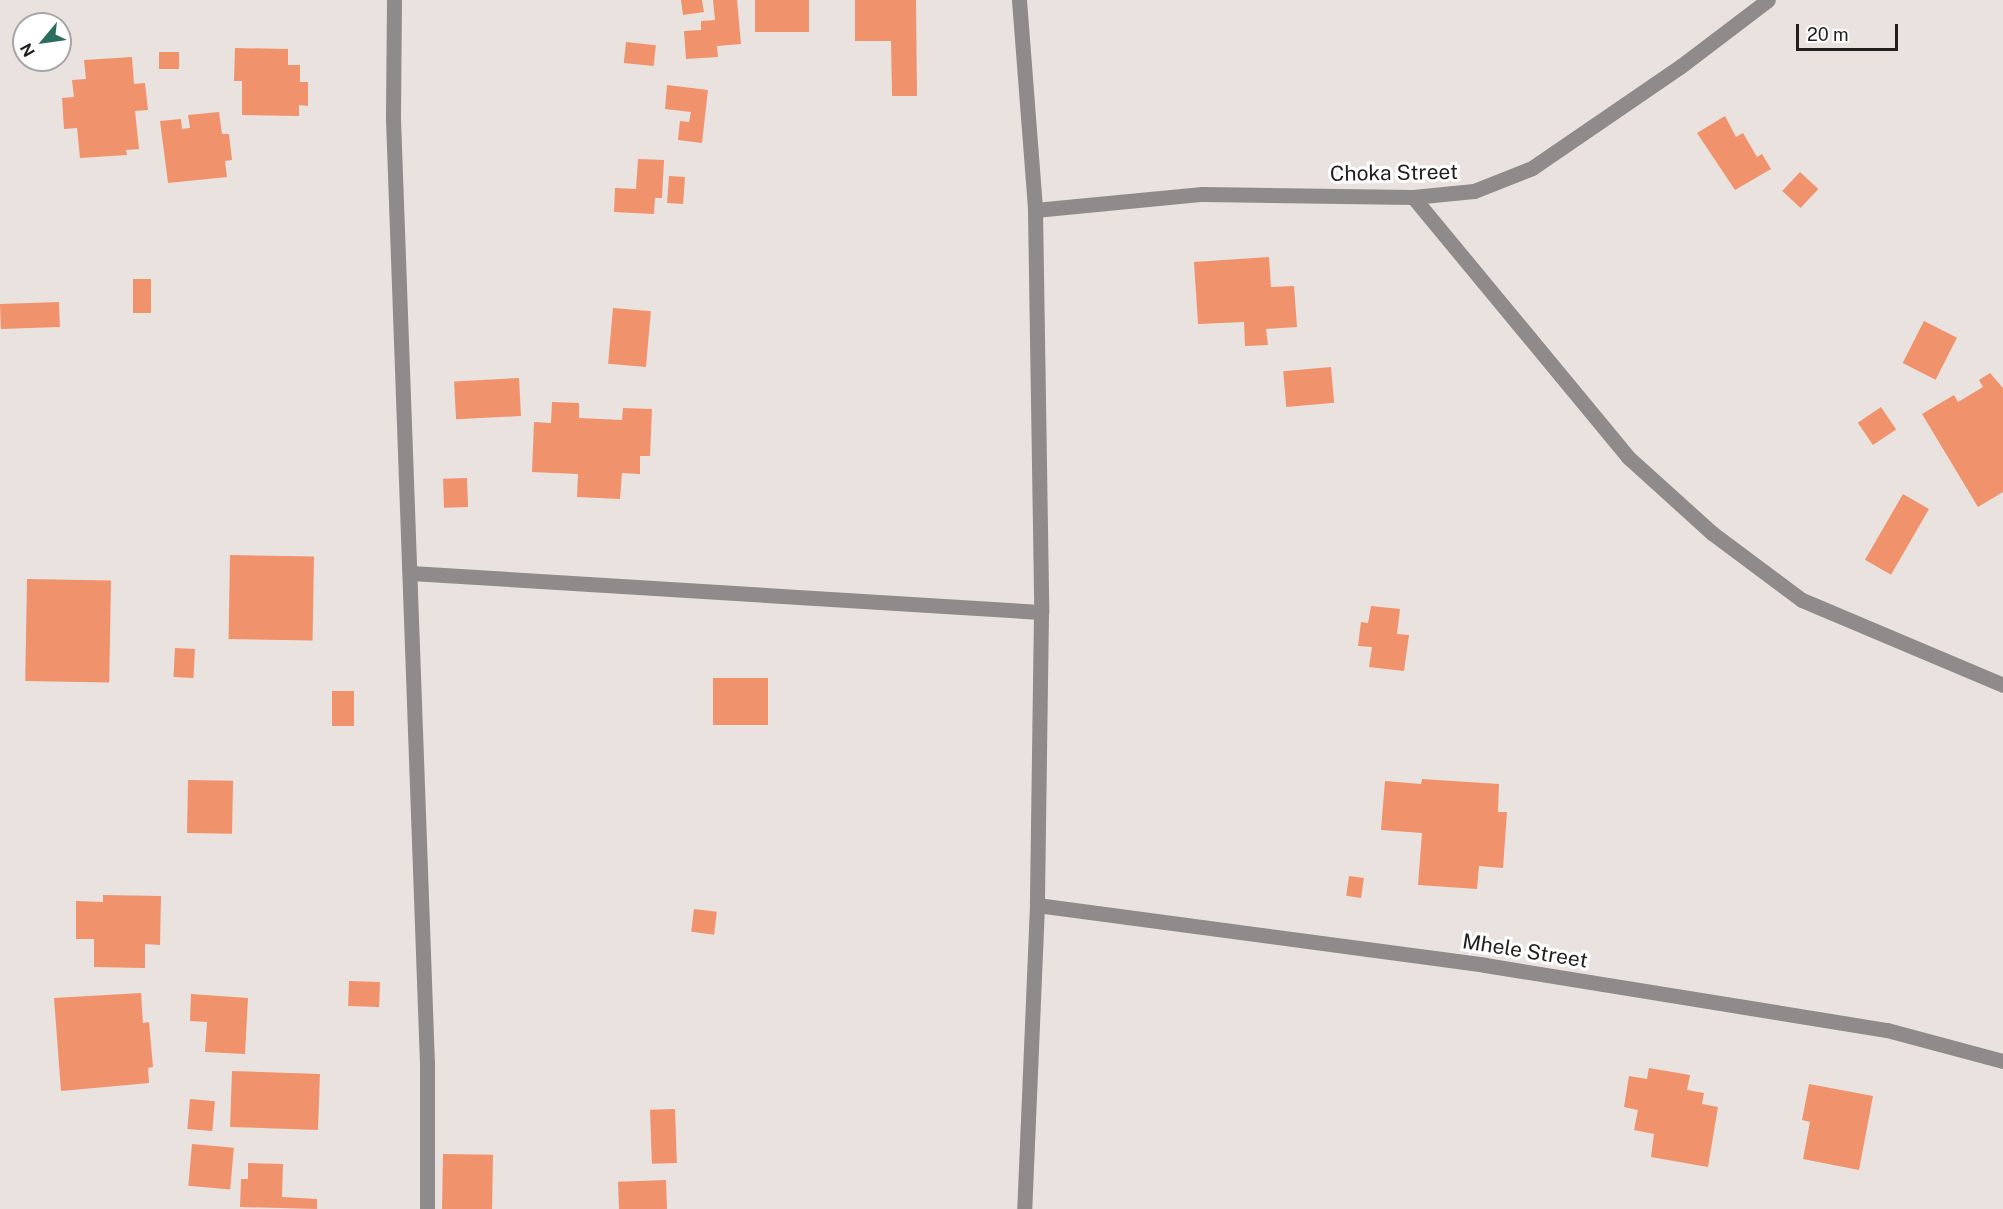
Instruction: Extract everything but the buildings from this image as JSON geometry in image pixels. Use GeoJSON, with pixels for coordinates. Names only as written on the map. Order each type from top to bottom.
{"type":"FeatureCollection","features":[{"type":"Feature","properties":{"kind":"street"},"geometry":{"type":"LineString","coordinates":[[394,0],[393,119],[427,1063],[427,1209]]}},
{"type":"Feature","properties":{"kind":"street"},"geometry":{"type":"LineString","coordinates":[[1019,0],[1035,210],[1041,612],[1037,905],[1024,1209]]}},
{"type":"Feature","properties":{"kind":"street","name":"Choka Street"},"geometry":{"type":"LineString","coordinates":[[1035,210],[1202,194],[1413,196],[1474,191],[1532,168],[1681,66],[1768,0]]}},
{"type":"Feature","properties":{"kind":"street"},"geometry":{"type":"LineString","coordinates":[[1413,196],[1629,458],[1712,533],[1802,600],[2003,685]]}},
{"type":"Feature","properties":{"kind":"street"},"geometry":{"type":"LineString","coordinates":[[411,573],[1041,612]]}},
{"type":"Feature","properties":{"kind":"street","name":"Mhele Street"},"geometry":{"type":"LineString","coordinates":[[1037,905],[1485,965],[1887,1030],[2003,1061]]}}]}
